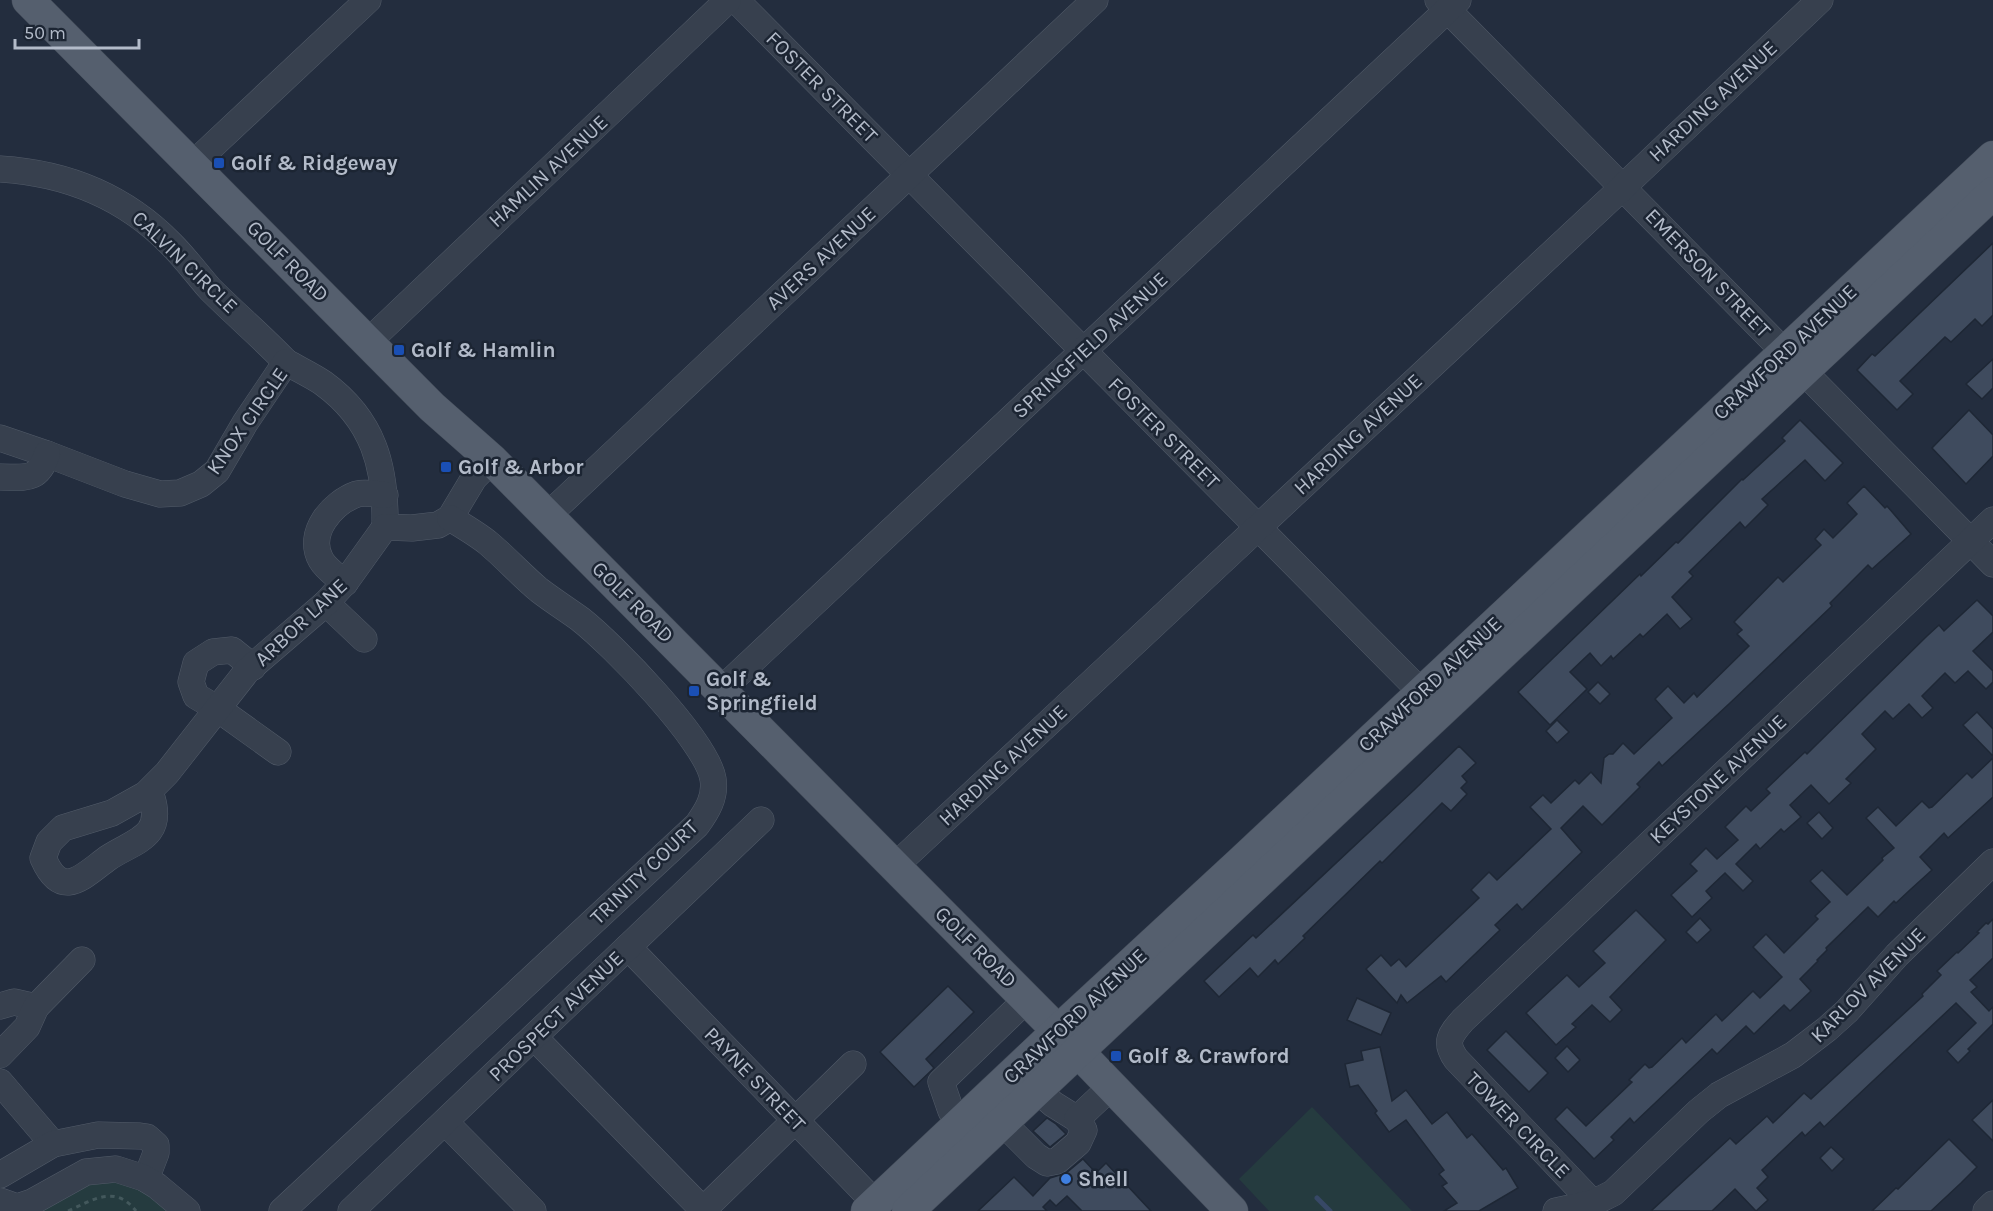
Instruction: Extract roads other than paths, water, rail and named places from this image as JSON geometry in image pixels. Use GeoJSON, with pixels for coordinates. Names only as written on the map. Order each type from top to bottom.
{"type":"FeatureCollection","features":[{"type":"Feature","properties":{"kind":"main road","name":"GOLF ROAD"},"geometry":{"type":"LineString","coordinates":[[28,0],[432,407],[492,460],[721,690],[1027,999],[1232,1211]]}},
{"type":"Feature","properties":{"kind":"main road","name":"CRAWFORD AVENUE"},"geometry":{"type":"LineString","coordinates":[[875,1208],[962,1121],[1068,1041],[1794,361],[1993,157]]}},
{"type":"Feature","properties":{"kind":"main road","name":"CRAWFORD AVENUE"},"geometry":{"type":"LineString","coordinates":[[1794,361],[1993,193]]}},
{"type":"Feature","properties":{"kind":"main road","name":"CRAWFORD AVENUE"},"geometry":{"type":"LineString","coordinates":[[908,1211],[1037,1090],[1068,1041]]}},
{"type":"Feature","properties":{"kind":"street"},"geometry":{"type":"LineString","coordinates":[[192,165],[368,0]]}},
{"type":"Feature","properties":{"kind":"street","name":"HAMLIN AVENUE"},"geometry":{"type":"LineString","coordinates":[[368,342],[728,0]]}},
{"type":"Feature","properties":{"kind":"street","name":"FOSTER STREET"},"geometry":{"type":"LineString","coordinates":[[736,0],[1431,702]]}},
{"type":"Feature","properties":{"kind":"street","name":"AVERS AVENUE"},"geometry":{"type":"LineString","coordinates":[[548,516],[1095,0]]}},
{"type":"Feature","properties":{"kind":"street","name":"HARDING AVENUE"},"geometry":{"type":"LineString","coordinates":[[895,866],[1623,187],[1820,0]]}},
{"type":"Feature","properties":{"kind":"street","name":"EMERSON STREET"},"geometry":{"type":"LineString","coordinates":[[1448,3],[1623,187],[1993,564]]}},
{"type":"Feature","properties":{"kind":"street","name":"SPRINGFIELD AVENUE"},"geometry":{"type":"LineString","coordinates":[[721,690],[1084,351],[1448,3]]}},
{"type":"Feature","properties":{"kind":"street","name":"CALVIN CIRCLE"},"geometry":{"type":"LineString","coordinates":[[0,169],[52,176],[75,182],[108,196],[136,213],[170,243],[210,288],[286,362]]}},
{"type":"Feature","properties":{"kind":"street","name":"KNOX CIRCLE"},"geometry":{"type":"LineString","coordinates":[[0,438],[125,484],[160,494],[180,493],[201,484],[217,471],[245,423],[286,362],[323,384],[348,406],[368,433],[379,459],[385,495],[385,527]]}},
{"type":"Feature","properties":{"kind":"street"},"geometry":{"type":"LineString","coordinates":[[0,477],[29,477],[37,473],[47,454]]}},
{"type":"Feature","properties":{"kind":"street"},"geometry":{"type":"LineString","coordinates":[[385,527],[412,528],[438,525],[450,518],[474,478],[492,460]]}},
{"type":"Feature","properties":{"kind":"street"},"geometry":{"type":"LineString","coordinates":[[345,583],[322,562],[316,548],[320,525],[338,504],[359,493],[385,495]]}},
{"type":"Feature","properties":{"kind":"street","name":"TRINITY COURT"},"geometry":{"type":"LineString","coordinates":[[282,1211],[697,825],[705,814],[714,793],[713,778],[702,752],[674,715],[617,653],[580,620],[540,591],[487,542],[450,518]]}},
{"type":"Feature","properties":{"kind":"street","name":"KEYSTONE AVENUE"},"geometry":{"type":"LineString","coordinates":[[1449,1042],[1451,1035],[1463,1020],[1993,520]]}},
{"type":"Feature","properties":{"kind":"street","name":"ARBOR LANE"},"geometry":{"type":"LineString","coordinates":[[146,794],[167,773],[253,667],[326,603],[345,583],[385,527]]}},
{"type":"Feature","properties":{"kind":"street"},"geometry":{"type":"LineString","coordinates":[[326,603],[364,639]]}},
{"type":"Feature","properties":{"kind":"street"},"geometry":{"type":"LineString","coordinates":[[253,667],[232,650],[213,652],[196,663],[191,682],[196,696],[218,708],[278,752]]}},
{"type":"Feature","properties":{"kind":"street","name":"PROSPECT AVENUE"},"geometry":{"type":"LineString","coordinates":[[354,1210],[761,820]]}},
{"type":"Feature","properties":{"kind":"street","name":"KARLOV AVENUE"},"geometry":{"type":"LineString","coordinates":[[1556,1211],[1593,1203],[1612,1193],[1719,1095],[1793,1055],[1827,1029],[1847,1011],[1897,955],[1993,862]]}},
{"type":"Feature","properties":{"kind":"street","name":"PAYNE STREET"},"geometry":{"type":"LineString","coordinates":[[628,947],[795,1120],[875,1208]]}},
{"type":"Feature","properties":{"kind":"street"},"geometry":{"type":"LineString","coordinates":[[0,1055],[27,1027],[36,1006],[82,960]]}},
{"type":"Feature","properties":{"kind":"street"},"geometry":{"type":"LineString","coordinates":[[962,1121],[951,1111],[941,1082],[1027,999]]}},
{"type":"Feature","properties":{"kind":"street"},"geometry":{"type":"LineString","coordinates":[[0,1006],[14,1002],[36,1006]]}},
{"type":"Feature","properties":{"kind":"street"},"geometry":{"type":"LineString","coordinates":[[534,1037],[703,1210],[853,1064]]}},
{"type":"Feature","properties":{"kind":"street","name":"TOWER CIRCLE"},"geometry":{"type":"LineString","coordinates":[[1449,1042],[1450,1051],[1462,1066],[1593,1203]]}},
{"type":"Feature","properties":{"kind":"street"},"geometry":{"type":"LineString","coordinates":[[1077,1119],[1112,1086]]}},
{"type":"Feature","properties":{"kind":"street"},"geometry":{"type":"LineString","coordinates":[[1002,1122],[1036,1156],[1047,1163],[1057,1161],[1078,1143],[1084,1130],[1077,1119],[1053,1104],[1037,1090]]}},
{"type":"Feature","properties":{"kind":"street"},"geometry":{"type":"LineString","coordinates":[[5,1098],[53,1144]]}},
{"type":"Feature","properties":{"kind":"street"},"geometry":{"type":"LineString","coordinates":[[445,1122],[533,1211]]}},
{"type":"Feature","properties":{"kind":"street"},"geometry":{"type":"LineString","coordinates":[[0,1174],[53,1144],[98,1135],[147,1137],[156,1145],[156,1153],[146,1179]]}},
{"type":"Feature","properties":{"kind":"street"},"geometry":{"type":"LineString","coordinates":[[0,1201],[17,1207],[32,1202],[86,1172],[116,1169],[146,1179],[187,1211]]}},
{"type":"Feature","properties":{"kind":"street"},"geometry":{"type":"LineString","coordinates":[[1986,1211],[1993,1204]]}},
{"type":"Feature","properties":{"kind":"waterway"},"geometry":{"type":"LineString","coordinates":[[1317,1198],[1330,1211]]}},
{"type":"Feature","properties":{"kind":"place","name":"Golf & Ridgeway"},"geometry":{"type":"Point","coordinates":[219,163]}},
{"type":"Feature","properties":{"kind":"place","name":"Golf & Hamlin"},"geometry":{"type":"Point","coordinates":[399,350]}},
{"type":"Feature","properties":{"kind":"place","name":"Golf & Arbor"},"geometry":{"type":"Point","coordinates":[446,467]}},
{"type":"Feature","properties":{"kind":"place","name":"Golf & Springfield"},"geometry":{"type":"Point","coordinates":[694,691]}},
{"type":"Feature","properties":{"kind":"place","name":"Golf & Crawford"},"geometry":{"type":"Point","coordinates":[1116,1056]}},
{"type":"Feature","properties":{"kind":"place","name":"Shell"},"geometry":{"type":"Point","coordinates":[1066,1179]}}]}
